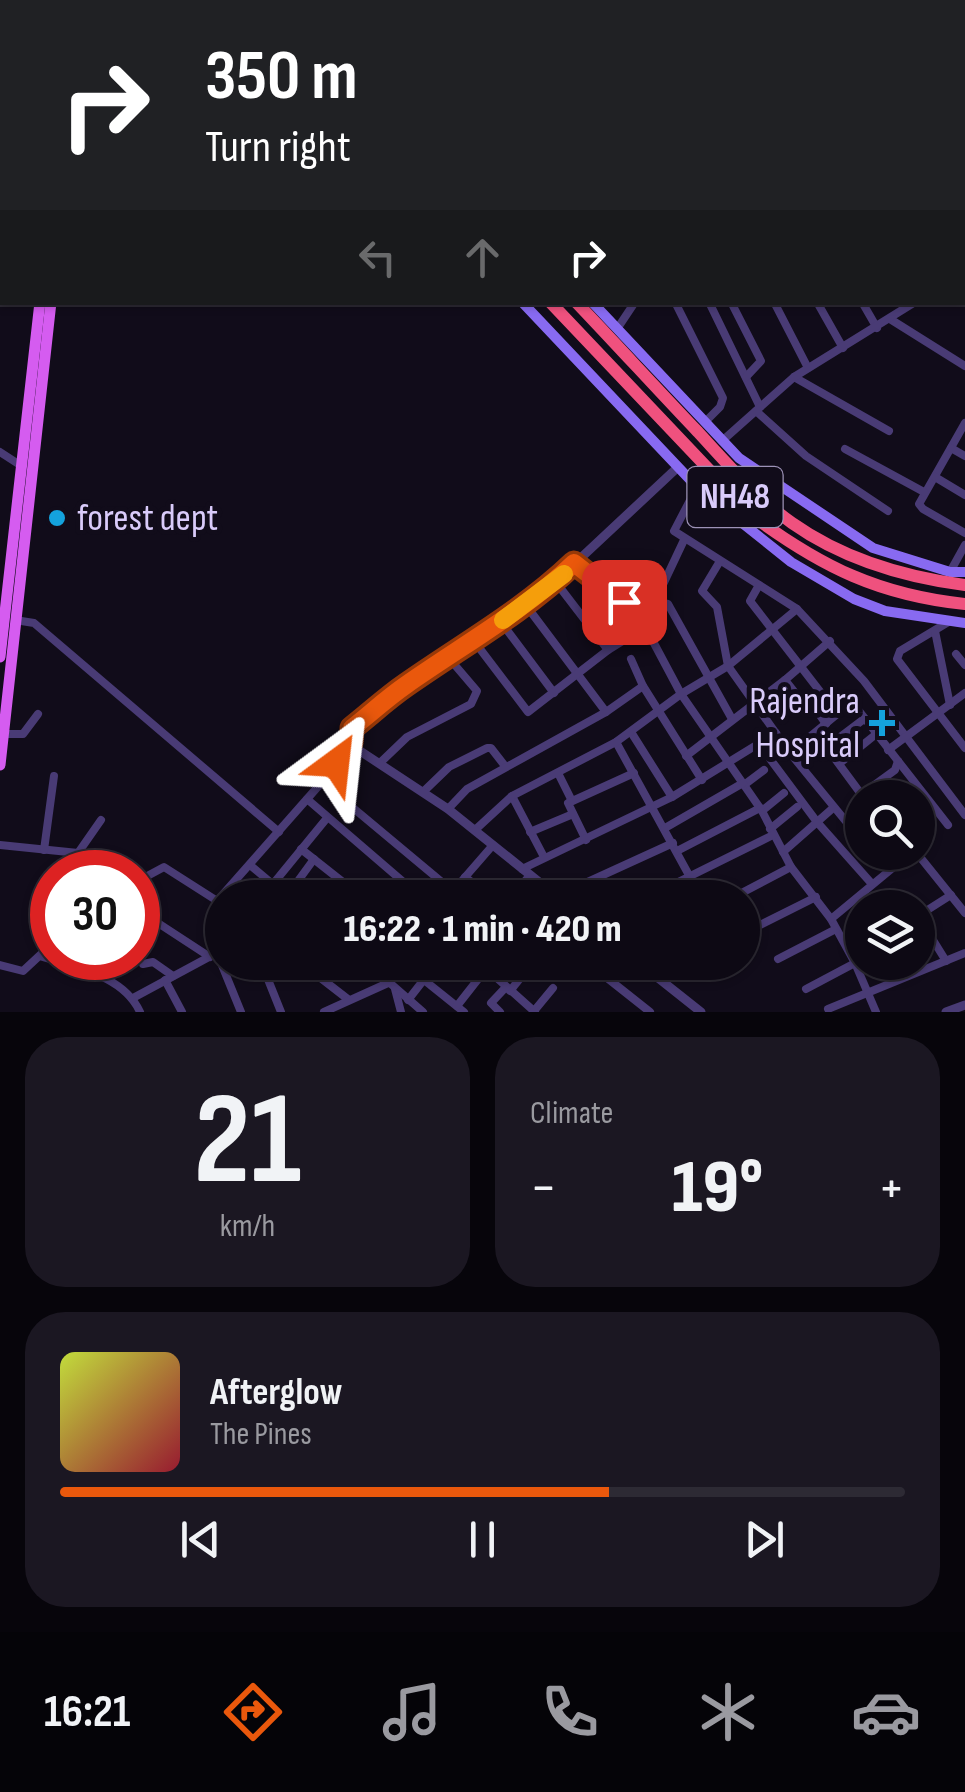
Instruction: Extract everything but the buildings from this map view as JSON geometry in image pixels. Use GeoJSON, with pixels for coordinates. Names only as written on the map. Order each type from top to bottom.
{"type":"FeatureCollection","features":[{"type":"Feature","properties":{"kind":"highway","name":"NH48"},"geometry":{"type":"LineString","coordinates":[[552,305],[740,502],[784,539],[820,562],[902,595],[965,604]]}},
{"type":"Feature","properties":{"kind":"highway","name":"NH48"},"geometry":{"type":"LineString","coordinates":[[585,305],[740,477],[791,522],[867,562],[910,576],[965,585]]}},
{"type":"Feature","properties":{"kind":"main road"},"geometry":{"type":"LineString","coordinates":[[0,657],[40,305]]}},
{"type":"Feature","properties":{"kind":"main road"},"geometry":{"type":"LineString","coordinates":[[0,765],[51,305]]}},
{"type":"Feature","properties":{"kind":"main road"},"geometry":{"type":"LineString","coordinates":[[525,305],[697,487],[791,562],[854,600],[886,611],[965,623]]}},
{"type":"Feature","properties":{"kind":"main road"},"geometry":{"type":"LineString","coordinates":[[585,305],[617,330],[739,458],[873,548],[950,572],[965,572]]}},
{"type":"Feature","properties":{"kind":"street"},"geometry":{"type":"LineString","coordinates":[[617,330],[633,305]]}},
{"type":"Feature","properties":{"kind":"street"},"geometry":{"type":"LineString","coordinates":[[676,305],[722,398],[722,404],[705,422]]}},
{"type":"Feature","properties":{"kind":"street"},"geometry":{"type":"LineString","coordinates":[[711,305],[758,409],[806,456],[888,512]]}},
{"type":"Feature","properties":{"kind":"street"},"geometry":{"type":"LineString","coordinates":[[733,305],[761,361],[746,376]]}},
{"type":"Feature","properties":{"kind":"street"},"geometry":{"type":"LineString","coordinates":[[776,305],[808,368]]}},
{"type":"Feature","properties":{"kind":"street"},"geometry":{"type":"LineString","coordinates":[[818,305],[843,348]]}},
{"type":"Feature","properties":{"kind":"street"},"geometry":{"type":"LineString","coordinates":[[864,305],[876,328]]}},
{"type":"Feature","properties":{"kind":"street"},"geometry":{"type":"LineString","coordinates":[[722,441],[794,377],[910,305]]}},
{"type":"Feature","properties":{"kind":"street"},"geometry":{"type":"LineString","coordinates":[[890,320],[965,366]]}},
{"type":"Feature","properties":{"kind":"street"},"geometry":{"type":"LineString","coordinates":[[794,377],[889,431]]}},
{"type":"Feature","properties":{"kind":"street"},"geometry":{"type":"LineString","coordinates":[[965,423],[919,504],[965,533]]}},
{"type":"Feature","properties":{"kind":"street"},"geometry":{"type":"LineString","coordinates":[[951,448],[965,456]]}},
{"type":"Feature","properties":{"kind":"street"},"geometry":{"type":"LineString","coordinates":[[845,449],[924,492]]}},
{"type":"Feature","properties":{"kind":"street"},"geometry":{"type":"LineString","coordinates":[[0,452],[20,464]]}},
{"type":"Feature","properties":{"kind":"street"},"geometry":{"type":"LineString","coordinates":[[238,880],[322,782],[351,743],[352,728],[403,687],[556,581],[678,467]]}},
{"type":"Feature","properties":{"kind":"street"},"geometry":{"type":"LineString","coordinates":[[935,477],[965,495]]}},
{"type":"Feature","properties":{"kind":"street"},"geometry":{"type":"LineString","coordinates":[[697,487],[674,529],[684,540],[798,609],[864,681],[965,815]]}},
{"type":"Feature","properties":{"kind":"street"},"geometry":{"type":"LineString","coordinates":[[659,593],[684,540]]}},
{"type":"Feature","properties":{"kind":"street"},"geometry":{"type":"LineString","coordinates":[[950,572],[965,545]]}},
{"type":"Feature","properties":{"kind":"street"},"geometry":{"type":"LineString","coordinates":[[720,561],[702,593],[716,606],[728,666],[845,822]]}},
{"type":"Feature","properties":{"kind":"street"},"geometry":{"type":"LineString","coordinates":[[574,563],[640,617],[681,694],[761,810],[791,867],[816,897],[845,945]]}},
{"type":"Feature","properties":{"kind":"street"},"geometry":{"type":"LineString","coordinates":[[556,581],[608,650]]}},
{"type":"Feature","properties":{"kind":"street"},"geometry":{"type":"LineString","coordinates":[[759,584],[750,602],[822,694]]}},
{"type":"Feature","properties":{"kind":"street"},"geometry":{"type":"LineString","coordinates":[[640,617],[663,603],[668,604],[732,719]]}},
{"type":"Feature","properties":{"kind":"street"},"geometry":{"type":"LineString","coordinates":[[524,604],[606,712]]}},
{"type":"Feature","properties":{"kind":"street"},"geometry":{"type":"LineString","coordinates":[[474,830],[512,796],[616,742],[681,694],[728,666],[798,609]]}},
{"type":"Feature","properties":{"kind":"street"},"geometry":{"type":"LineString","coordinates":[[15,620],[34,623],[279,832]]}},
{"type":"Feature","properties":{"kind":"street"},"geometry":{"type":"LineString","coordinates":[[501,622],[554,693]]}},
{"type":"Feature","properties":{"kind":"street"},"geometry":{"type":"LineString","coordinates":[[950,622],[900,651],[897,658],[965,748]]}},
{"type":"Feature","properties":{"kind":"street"},"geometry":{"type":"LineString","coordinates":[[474,641],[526,712],[645,626]]}},
{"type":"Feature","properties":{"kind":"street"},"geometry":{"type":"LineString","coordinates":[[935,631],[950,705]]}},
{"type":"Feature","properties":{"kind":"street"},"geometry":{"type":"LineString","coordinates":[[686,756],[830,642]]}},
{"type":"Feature","properties":{"kind":"street"},"geometry":{"type":"LineString","coordinates":[[956,654],[965,666]]}},
{"type":"Feature","properties":{"kind":"street"},"geometry":{"type":"LineString","coordinates":[[381,762],[407,737],[472,704],[476,692],[448,656]]}},
{"type":"Feature","properties":{"kind":"street"},"geometry":{"type":"LineString","coordinates":[[631,659],[658,712],[702,780]]}},
{"type":"Feature","properties":{"kind":"street"},"geometry":{"type":"LineString","coordinates":[[785,680],[826,724]]}},
{"type":"Feature","properties":{"kind":"street"},"geometry":{"type":"LineString","coordinates":[[448,809],[467,790],[504,766],[606,712],[643,686]]}},
{"type":"Feature","properties":{"kind":"street"},"geometry":{"type":"LineString","coordinates":[[888,750],[965,693]]}},
{"type":"Feature","properties":{"kind":"street"},"geometry":{"type":"LineString","coordinates":[[790,752],[852,702],[910,780]]}},
{"type":"Feature","properties":{"kind":"street"},"geometry":{"type":"LineString","coordinates":[[5,734],[23,734],[38,714]]}},
{"type":"Feature","properties":{"kind":"street"},"geometry":{"type":"LineString","coordinates":[[827,747],[864,718]]}},
{"type":"Feature","properties":{"kind":"street"},"geometry":{"type":"LineString","coordinates":[[631,732],[672,797]]}},
{"type":"Feature","properties":{"kind":"street"},"geometry":{"type":"LineString","coordinates":[[521,880],[544,857],[672,797],[776,733]]}},
{"type":"Feature","properties":{"kind":"street"},"geometry":{"type":"LineString","coordinates":[[816,733],[852,780]]}},
{"type":"Feature","properties":{"kind":"street"},"geometry":{"type":"LineString","coordinates":[[840,763],[875,734]]}},
{"type":"Feature","properties":{"kind":"street"},"geometry":{"type":"LineString","coordinates":[[616,742],[690,877]]}},
{"type":"Feature","properties":{"kind":"street"},"geometry":{"type":"LineString","coordinates":[[351,743],[448,809],[536,880]]}},
{"type":"Feature","properties":{"kind":"street"},"geometry":{"type":"LineString","coordinates":[[759,744],[817,822],[872,884]]}},
{"type":"Feature","properties":{"kind":"street"},"geometry":{"type":"LineString","coordinates":[[423,792],[448,767],[487,748],[492,748],[504,766]]}},
{"type":"Feature","properties":{"kind":"street"},"geometry":{"type":"LineString","coordinates":[[883,780],[896,770],[898,761]]}},
{"type":"Feature","properties":{"kind":"street"},"geometry":{"type":"LineString","coordinates":[[666,828],[764,770]]}},
{"type":"Feature","properties":{"kind":"street"},"geometry":{"type":"LineString","coordinates":[[558,773],[572,801]]}},
{"type":"Feature","properties":{"kind":"street"},"geometry":{"type":"LineString","coordinates":[[586,840],[568,804],[634,773]]}},
{"type":"Feature","properties":{"kind":"street"},"geometry":{"type":"LineString","coordinates":[[0,845],[44,850],[54,776]]}},
{"type":"Feature","properties":{"kind":"street"},"geometry":{"type":"LineString","coordinates":[[322,782],[439,880]]}},
{"type":"Feature","properties":{"kind":"street"},"geometry":{"type":"LineString","coordinates":[[598,880],[761,810],[784,793]]}},
{"type":"Feature","properties":{"kind":"street"},"geometry":{"type":"LineString","coordinates":[[512,796],[544,857]]}},
{"type":"Feature","properties":{"kind":"street"},"geometry":{"type":"LineString","coordinates":[[307,799],[401,880]]}},
{"type":"Feature","properties":{"kind":"street"},"geometry":{"type":"LineString","coordinates":[[684,880],[772,832],[797,808]]}},
{"type":"Feature","properties":{"kind":"street"},"geometry":{"type":"LineString","coordinates":[[783,852],[833,808]]}},
{"type":"Feature","properties":{"kind":"street"},"geometry":{"type":"LineString","coordinates":[[935,811],[948,824]]}},
{"type":"Feature","properties":{"kind":"street"},"geometry":{"type":"LineString","coordinates":[[530,832],[573,814]]}},
{"type":"Feature","properties":{"kind":"street"},"geometry":{"type":"LineString","coordinates":[[276,880],[327,818]]}},
{"type":"Feature","properties":{"kind":"street"},"geometry":{"type":"LineString","coordinates":[[83,850],[101,820]]}},
{"type":"Feature","properties":{"kind":"street"},"geometry":{"type":"LineString","coordinates":[[463,880],[493,845]]}},
{"type":"Feature","properties":{"kind":"street"},"geometry":{"type":"LineString","coordinates":[[301,849],[339,880]]}},
{"type":"Feature","properties":{"kind":"street"},"geometry":{"type":"LineString","coordinates":[[300,880],[314,859]]}},
{"type":"Feature","properties":{"kind":"street"},"geometry":{"type":"LineString","coordinates":[[250,865],[268,880]]}},
{"type":"Feature","properties":{"kind":"street"},"geometry":{"type":"LineString","coordinates":[[160,869],[164,867],[205,893]]}},
{"type":"Feature","properties":{"kind":"street"},"geometry":{"type":"LineString","coordinates":[[760,883],[791,867]]}},
{"type":"Feature","properties":{"kind":"street"},"geometry":{"type":"LineString","coordinates":[[831,919],[888,870]]}},
{"type":"Feature","properties":{"kind":"street"},"geometry":{"type":"LineString","coordinates":[[929,870],[965,913]]}},
{"type":"Feature","properties":{"kind":"street"},"geometry":{"type":"LineString","coordinates":[[465,876],[470,880]]}},
{"type":"Feature","properties":{"kind":"street"},"geometry":{"type":"LineString","coordinates":[[935,905],[951,895]]}},
{"type":"Feature","properties":{"kind":"street"},"geometry":{"type":"LineString","coordinates":[[760,925],[816,897]]}},
{"type":"Feature","properties":{"kind":"street"},"geometry":{"type":"LineString","coordinates":[[160,923],[205,948]]}},
{"type":"Feature","properties":{"kind":"street"},"geometry":{"type":"LineString","coordinates":[[778,959],[836,929]]}},
{"type":"Feature","properties":{"kind":"street"},"geometry":{"type":"LineString","coordinates":[[935,943],[946,961]]}},
{"type":"Feature","properties":{"kind":"street"},"geometry":{"type":"LineString","coordinates":[[828,1009],[965,954]]}},
{"type":"Feature","properties":{"kind":"street"},"geometry":{"type":"LineString","coordinates":[[134,998],[205,960]]}},
{"type":"Feature","properties":{"kind":"street"},"geometry":{"type":"LineString","coordinates":[[0,965],[23,972],[30,965]]}},
{"type":"Feature","properties":{"kind":"street"},"geometry":{"type":"LineString","coordinates":[[806,989],[845,968]]}},
{"type":"Feature","properties":{"kind":"street"},"geometry":{"type":"LineString","coordinates":[[160,970],[169,978],[182,1012]]}},
{"type":"Feature","properties":{"kind":"street"},"geometry":{"type":"LineString","coordinates":[[107,980],[122,986],[134,998],[140,1012]]}},
{"type":"Feature","properties":{"kind":"street"},"geometry":{"type":"LineString","coordinates":[[227,980],[238,1011]]}},
{"type":"Feature","properties":{"kind":"street"},"geometry":{"type":"LineString","coordinates":[[268,980],[281,1012]]}},
{"type":"Feature","properties":{"kind":"street"},"geometry":{"type":"LineString","coordinates":[[325,980],[349,1000]]}},
{"type":"Feature","properties":{"kind":"street"},"geometry":{"type":"LineString","coordinates":[[386,980],[423,1012]]}},
{"type":"Feature","properties":{"kind":"street"},"geometry":{"type":"LineString","coordinates":[[408,1000],[424,980],[460,1009],[475,980]]}},
{"type":"Feature","properties":{"kind":"street"},"geometry":{"type":"LineString","coordinates":[[498,980],[535,1011],[553,988]]}},
{"type":"Feature","properties":{"kind":"street"},"geometry":{"type":"LineString","coordinates":[[500,1012],[491,1003],[517,980]]}},
{"type":"Feature","properties":{"kind":"street"},"geometry":{"type":"LineString","coordinates":[[610,980],[650,1012]]}},
{"type":"Feature","properties":{"kind":"street"},"geometry":{"type":"LineString","coordinates":[[661,980],[701,1012]]}},
{"type":"Feature","properties":{"kind":"street"},"geometry":{"type":"LineString","coordinates":[[864,980],[876,1012]]}},
{"type":"Feature","properties":{"kind":"street"},"geometry":{"type":"LineString","coordinates":[[324,1012],[392,986]]}},
{"type":"Feature","properties":{"kind":"street"},"geometry":{"type":"LineString","coordinates":[[392,986],[402,1012]]}},
{"type":"Feature","properties":{"kind":"street"},"geometry":{"type":"LineString","coordinates":[[946,1012],[965,1005]]}},
{"type":"Feature","properties":{"kind":"slow traffic"},"geometry":{"type":"LineString","coordinates":[[503,620],[564,574]]}},
{"type":"Feature","properties":{"kind":"place","name":"forest dept"},"geometry":{"type":"Point","coordinates":[57,518]}},
{"type":"Feature","properties":{"kind":"place","name":"Rajendra Hospital"},"geometry":{"type":"Point","coordinates":[882,723]}},
{"type":"Feature","properties":{"kind":"route"},"geometry":{"type":"LineString","coordinates":[[336,763],[351,743],[352,728],[403,687],[554,583],[574,563],[624,602]]}}]}
